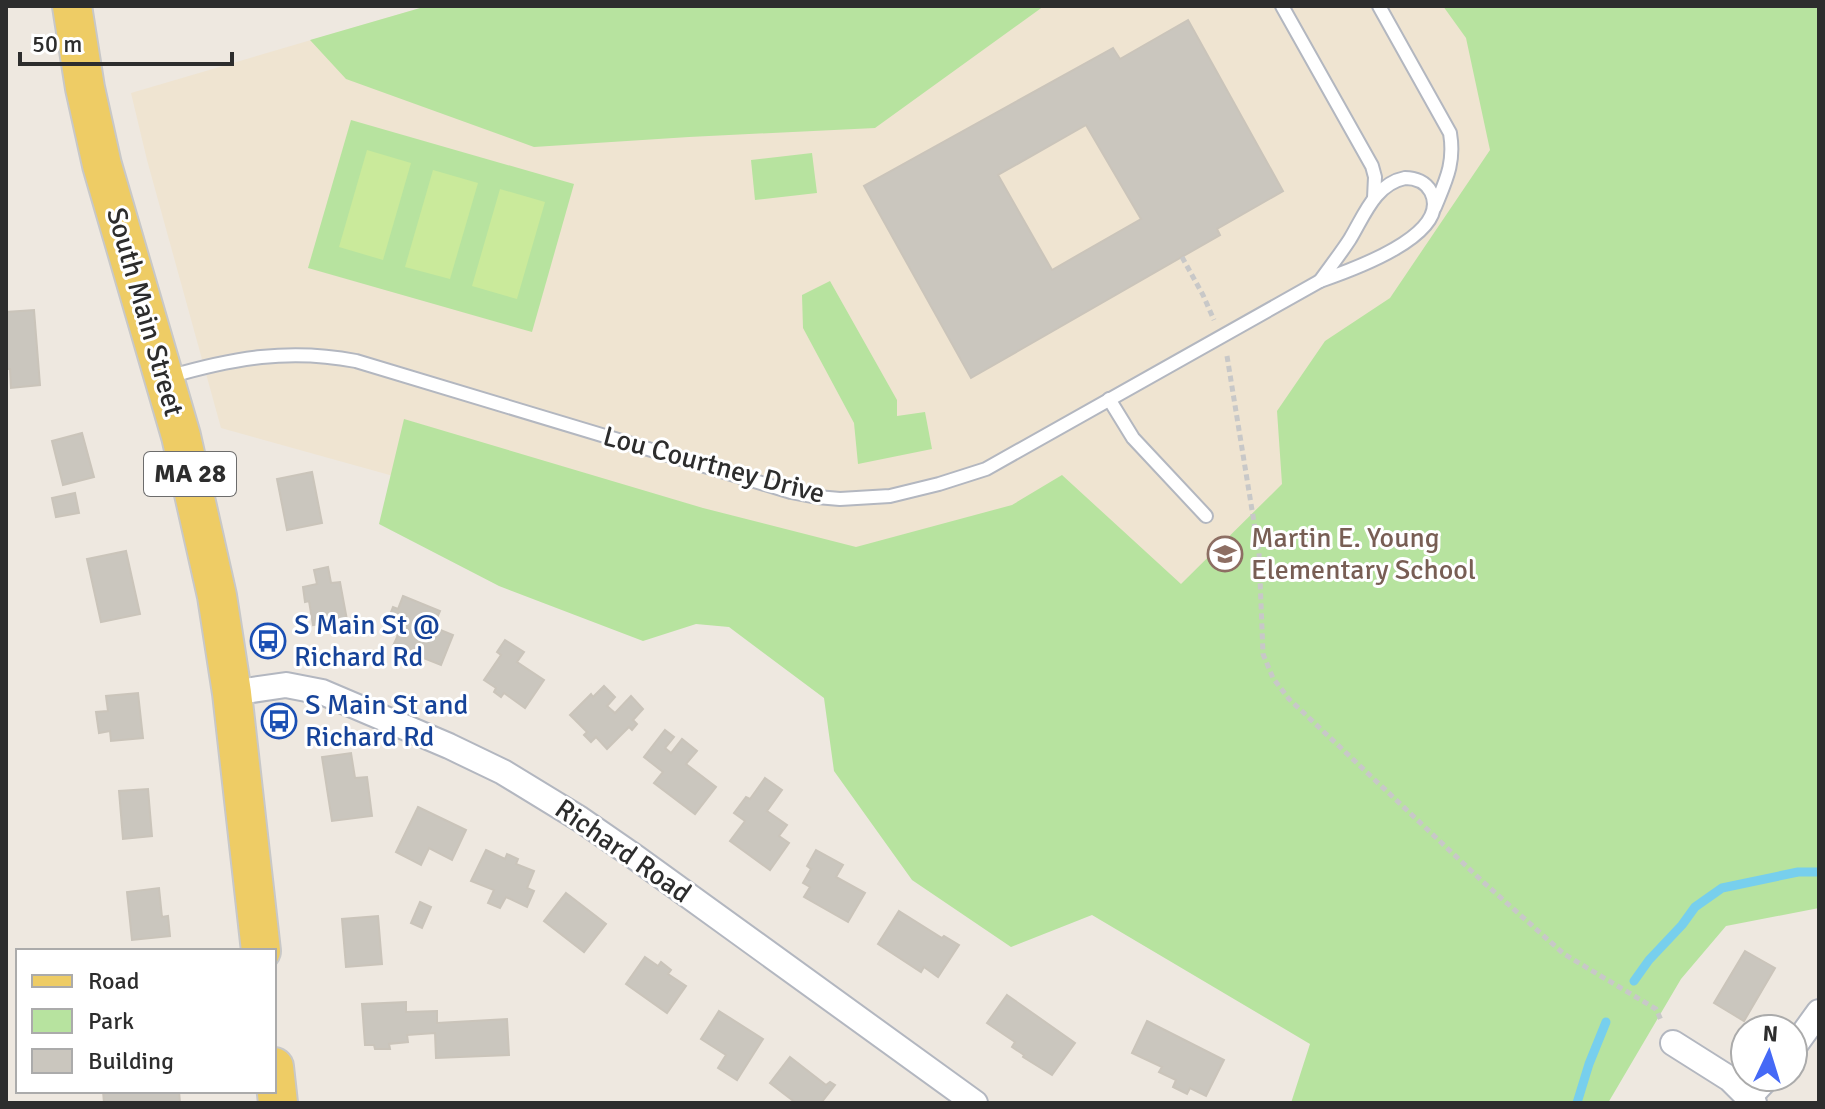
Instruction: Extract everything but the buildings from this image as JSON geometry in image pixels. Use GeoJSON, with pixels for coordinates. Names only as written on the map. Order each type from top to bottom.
{"type":"FeatureCollection","features":[{"type":"Feature","properties":{"kind":"main road","name":"South Main Street"},"geometry":{"type":"LineString","coordinates":[[72,6],[85,88],[102,165],[181,436],[209,553],[232,693],[261,949]]}},
{"type":"Feature","properties":{"kind":"street","name":"Richard Road"},"geometry":{"type":"LineString","coordinates":[[232,693],[286,685],[322,692],[503,772],[635,857],[975,1103]]}},
{"type":"Feature","properties":{"kind":"street"},"geometry":{"type":"LineString","coordinates":[[1673,1043],[1719,1071],[1752,1100]]}},
{"type":"Feature","properties":{"kind":"lane"},"geometry":{"type":"LineString","coordinates":[[1282,6],[1372,166],[1374,198]]}},
{"type":"Feature","properties":{"kind":"lane"},"geometry":{"type":"LineString","coordinates":[[1379,6],[1450,133],[1452,162],[1435,207]]}},
{"type":"Feature","properties":{"kind":"lane","name":"Lou Courtney Drive"},"geometry":{"type":"LineString","coordinates":[[165,378],[212,364],[258,356],[311,354],[335,357],[768,486],[840,499],[890,496],[986,469],[1009,458],[1320,281],[1360,268],[1404,244],[1428,222],[1435,207],[1429,189],[1415,179],[1398,179],[1385,187],[1374,198],[1320,281]]}},
{"type":"Feature","properties":{"kind":"lane"},"geometry":{"type":"LineString","coordinates":[[1109,399],[1133,438],[1206,516]]}},
{"type":"Feature","properties":{"kind":"path"},"geometry":{"type":"LineString","coordinates":[[1182,257],[1222,336],[1228,358],[1259,553],[1263,654],[1273,678],[1300,710],[1543,936],[1564,954],[1656,1009],[1673,1043]]}},
{"type":"Feature","properties":{"kind":"shaded area","name":"Martin E. Young Elementary School"},"geometry":{"type":"Polygon","coordinates":[[[427,6],[1557,6],[1538,1103],[641,545],[221,428],[131,93],[427,6]]]}},
{"type":"Feature","properties":{"kind":"green space"},"geometry":{"type":"Polygon","coordinates":[[[427,6],[1044,6],[875,128],[534,147],[346,79],[310,40],[427,6]]]}},
{"type":"Feature","properties":{"kind":"green space"},"geometry":{"type":"Polygon","coordinates":[[[1443,6],[1819,6],[1819,908],[1726,926],[1681,979],[1608,1103],[1291,1103],[1310,1044],[1092,915],[1011,947],[912,880],[834,771],[824,698],[729,627],[696,624],[643,641],[499,586],[379,524],[404,419],[703,508],[856,547],[1012,505],[1062,475],[1181,584],[1282,484],[1277,411],[1325,341],[1390,298],[1490,150],[1466,38],[1443,6]]]}},
{"type":"Feature","properties":{"kind":"green space"},"geometry":{"type":"Polygon","coordinates":[[[351,120],[574,184],[532,332],[308,268],[351,120]]]}},
{"type":"Feature","properties":{"kind":"green space"},"geometry":{"type":"Polygon","coordinates":[[[367,150],[411,163],[383,260],[339,247],[367,150]]]}},
{"type":"Feature","properties":{"kind":"green space"},"geometry":{"type":"Polygon","coordinates":[[[812,153],[817,193],[755,200],[751,160],[812,153]]]}},
{"type":"Feature","properties":{"kind":"green space"},"geometry":{"type":"Polygon","coordinates":[[[433,170],[478,183],[450,279],[405,267],[433,170]]]}},
{"type":"Feature","properties":{"kind":"green space"},"geometry":{"type":"Polygon","coordinates":[[[500,189],[545,202],[517,299],[472,286],[500,189]]]}},
{"type":"Feature","properties":{"kind":"green space"},"geometry":{"type":"Polygon","coordinates":[[[830,281],[897,400],[897,416],[925,412],[932,449],[858,464],[854,423],[803,328],[802,295],[830,281]]]}},
{"type":"Feature","properties":{"kind":"waterway"},"geometry":{"type":"LineString","coordinates":[[1634,981],[1695,907],[1722,888],[1798,872],[1819,872]]}},
{"type":"Feature","properties":{"kind":"waterway"},"geometry":{"type":"LineString","coordinates":[[1577,1103],[1606,1022]]}},
{"type":"Feature","properties":{"kind":"place","name":"Martin E. Young Elementary School"},"geometry":{"type":"Point","coordinates":[1225,554]}},
{"type":"Feature","properties":{"kind":"place","name":"S Main St @ Richard Rd"},"geometry":{"type":"Point","coordinates":[268,641]}},
{"type":"Feature","properties":{"kind":"place","name":"S Main St and Richard Rd"},"geometry":{"type":"Point","coordinates":[279,721]}}]}
